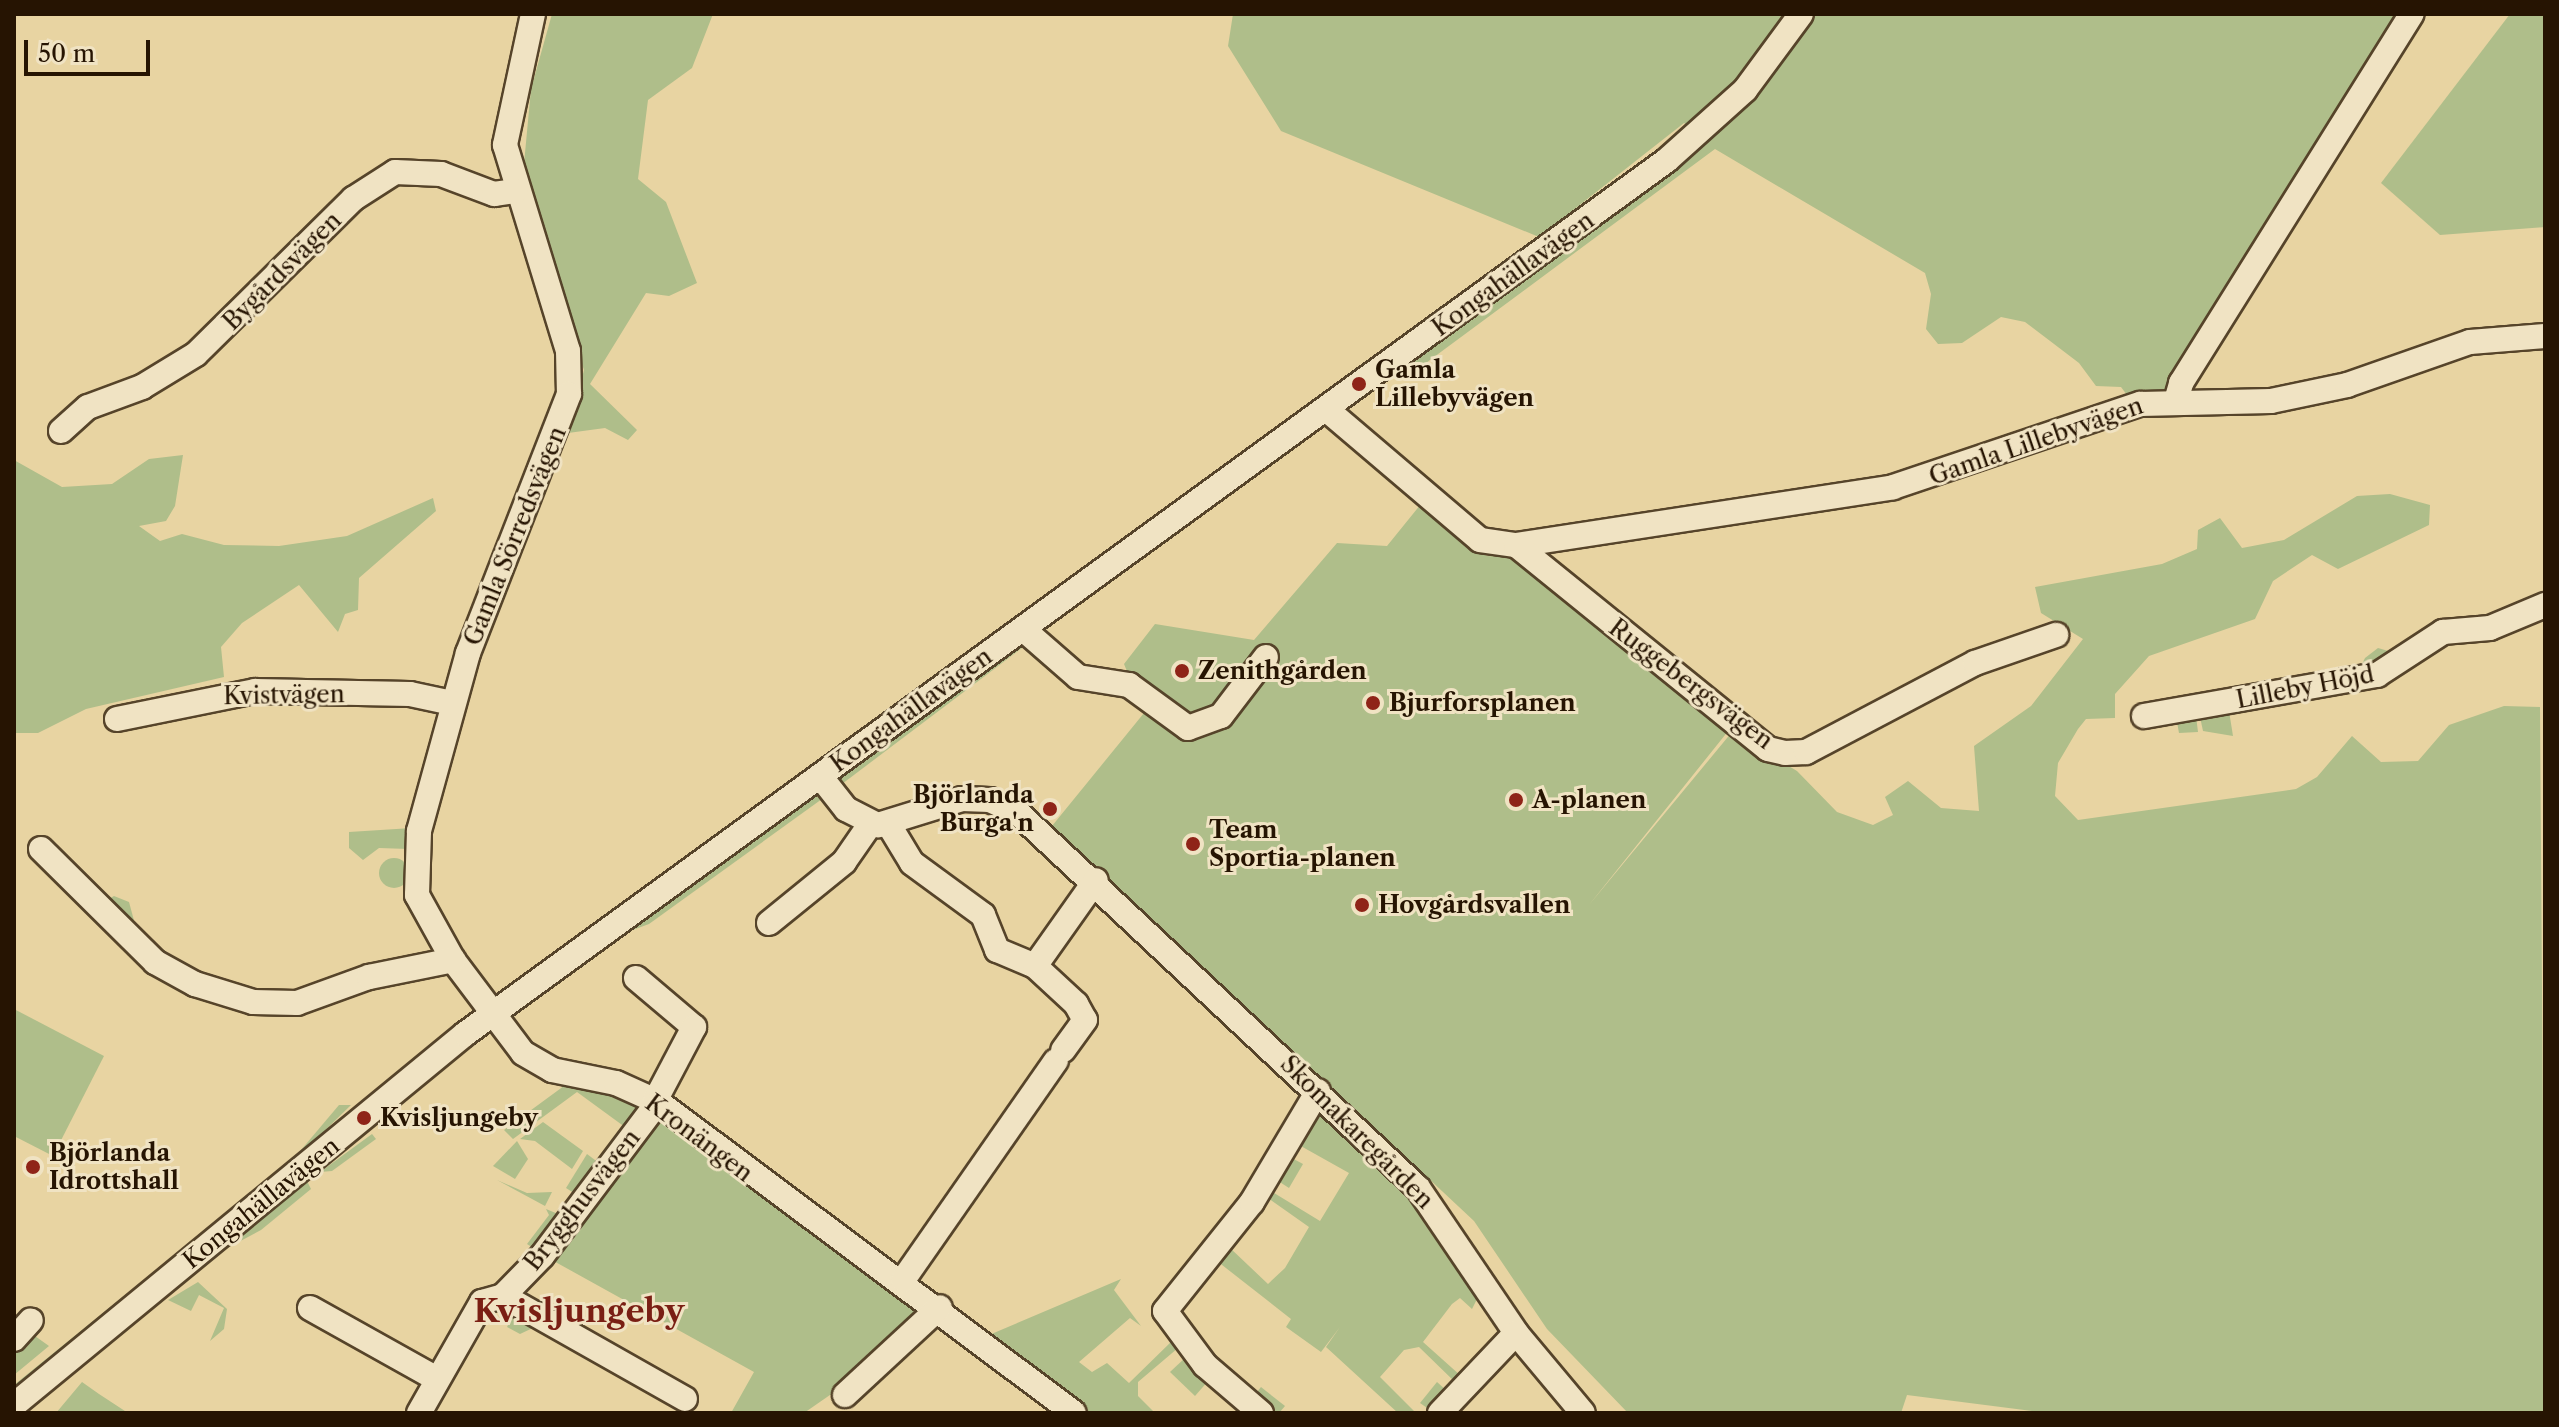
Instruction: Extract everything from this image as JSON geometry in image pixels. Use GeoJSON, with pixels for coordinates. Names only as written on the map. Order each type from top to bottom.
{"type":"FeatureCollection","features":[{"type":"Feature","properties":{"kind":"street","name":"Gamla Sörredsvägen"},"geometry":{"type":"LineString","coordinates":[[492,1015],[424,912],[414,872],[452,703],[484,604],[560,430],[569,394],[568,351],[516,191],[506,122],[533,14]]}},
{"type":"Feature","properties":{"kind":"street","name":"Kongahällavägen"},"geometry":{"type":"LineString","coordinates":[[14,1405],[492,1015],[1679,150],[1745,90],[1801,14]]}},
{"type":"Feature","properties":{"kind":"street","name":"Gamla Lillebyvägen"},"geometry":{"type":"LineString","coordinates":[[2176,401],[2412,14]]}},
{"type":"Feature","properties":{"kind":"street","name":"Bygårdsvägen"},"geometry":{"type":"LineString","coordinates":[[61,431],[88,407],[142,387],[196,354],[344,207],[395,172],[441,174],[494,194],[516,191]]}},
{"type":"Feature","properties":{"kind":"street","name":"Gamla Lillebyvägen"},"geometry":{"type":"LineString","coordinates":[[1326,409],[1480,540],[1516,545],[1935,478],[2120,409],[2176,401],[2242,405],[2305,395],[2470,342],[2545,336]]}},
{"type":"Feature","properties":{"kind":"street","name":"Ruggebergsvägen"},"geometry":{"type":"LineString","coordinates":[[1516,545],[1768,749],[1785,753],[1806,752],[1975,663],[2056,635]]}},
{"type":"Feature","properties":{"kind":"street","name":"Lilleby Höjd"},"geometry":{"type":"LineString","coordinates":[[2144,716],[2377,675],[2443,632],[2490,628],[2545,605]]}},
{"type":"Feature","properties":{"kind":"street"},"geometry":{"type":"LineString","coordinates":[[1023,629],[1078,677],[1129,685],[1188,728],[1221,716],[1266,657]]}},
{"type":"Feature","properties":{"kind":"street","name":"Kvistvägen"},"geometry":{"type":"LineString","coordinates":[[117,719],[255,691],[410,694],[452,703]]}},
{"type":"Feature","properties":{"kind":"street"},"geometry":{"type":"LineString","coordinates":[[820,776],[846,809],[880,824],[912,863],[983,915],[997,950],[1035,966],[1083,1014],[1059,1055],[903,1280]]}},
{"type":"Feature","properties":{"kind":"street","name":"Skomakaregården"},"geometry":{"type":"LineString","coordinates":[[880,824],[962,799],[990,800],[1018,813],[1096,880],[1318,1091],[1445,1221],[1516,1333],[1583,1413]]}},
{"type":"Feature","properties":{"kind":"street"},"geometry":{"type":"LineString","coordinates":[[769,923],[844,862],[880,824]]}},
{"type":"Feature","properties":{"kind":"street"},"geometry":{"type":"LineString","coordinates":[[41,849],[155,962],[253,1002],[297,1003],[369,977],[453,960]]}},
{"type":"Feature","properties":{"kind":"street"},"geometry":{"type":"LineString","coordinates":[[1035,966],[1096,880]]}},
{"type":"Feature","properties":{"kind":"street","name":"Brygghusvägen"},"geometry":{"type":"LineString","coordinates":[[419,1413],[482,1302],[503,1296],[542,1256],[656,1101],[694,1027],[636,978]]}},
{"type":"Feature","properties":{"kind":"street","name":"Kronängen"},"geometry":{"type":"LineString","coordinates":[[492,1015],[537,1064],[616,1083],[656,1101],[764,1187],[832,1225],[1074,1413]]}},
{"type":"Feature","properties":{"kind":"street"},"geometry":{"type":"LineString","coordinates":[[1261,1413],[1205,1365],[1165,1311],[1252,1202],[1318,1091]]}},
{"type":"Feature","properties":{"kind":"street"},"geometry":{"type":"LineString","coordinates":[[503,1296],[685,1399]]}},
{"type":"Feature","properties":{"kind":"street"},"geometry":{"type":"LineString","coordinates":[[845,1395],[940,1307]]}},
{"type":"Feature","properties":{"kind":"street"},"geometry":{"type":"LineString","coordinates":[[310,1308],[437,1379]]}},
{"type":"Feature","properties":{"kind":"street"},"geometry":{"type":"LineString","coordinates":[[14,1339],[31,1320]]}},
{"type":"Feature","properties":{"kind":"street"},"geometry":{"type":"LineString","coordinates":[[1440,1413],[1516,1333]]}},
{"type":"Feature","properties":{"kind":"green space"},"geometry":{"type":"Polygon","coordinates":[[[552,14],[713,14],[692,68],[648,100],[638,179],[666,202],[697,283],[669,296],[646,293],[590,384],[637,430],[628,440],[605,428],[568,433],[584,370],[522,185],[531,89],[552,14]]]}},
{"type":"Feature","properties":{"kind":"green space"},"geometry":{"type":"Polygon","coordinates":[[[1233,14],[2406,14],[2168,390],[2127,395],[2121,387],[2096,386],[2079,363],[2025,322],[2001,317],[1962,343],[1938,344],[1926,329],[1931,294],[1925,273],[1715,149],[1407,377],[1403,371],[1423,351],[1705,140],[1684,123],[1539,237],[1281,131],[1228,46],[1233,14]]]}},
{"type":"Feature","properties":{"kind":"green space"},"geometry":{"type":"Polygon","coordinates":[[[2510,14],[2545,14],[2545,227],[2440,235],[2381,183],[2510,14]]]}},
{"type":"Feature","properties":{"kind":"green space"},"geometry":{"type":"Polygon","coordinates":[[[1299,441],[1302,443],[1041,631],[1043,627],[1299,441]]]}},
{"type":"Feature","properties":{"kind":"green space"},"geometry":{"type":"Polygon","coordinates":[[[183,455],[175,506],[166,521],[139,526],[160,541],[182,534],[224,545],[279,546],[347,536],[433,498],[436,511],[359,578],[358,610],[345,614],[338,632],[299,585],[242,623],[221,647],[224,677],[86,709],[38,733],[14,733],[14,460],[62,487],[112,484],[149,459],[183,455]]]}},
{"type":"Feature","properties":{"kind":"green space"},"geometry":{"type":"Polygon","coordinates":[[[2390,494],[2430,505],[2429,525],[2338,569],[2312,555],[2273,581],[2255,619],[2149,656],[2115,694],[2115,718],[2086,719],[2078,729],[2058,763],[2055,796],[2078,820],[2296,789],[2317,777],[2352,736],[2381,762],[2418,761],[2449,725],[2504,706],[2540,707],[2545,1413],[2047,1413],[1907,1395],[1901,1413],[1628,1413],[1547,1329],[1474,1221],[1052,826],[1144,713],[1124,664],[1155,624],[1254,640],[1337,543],[1387,546],[1421,504],[1487,556],[1516,557],[1729,730],[1589,905],[1732,732],[1797,771],[1837,812],[1873,825],[1893,815],[1885,797],[1908,781],[1941,808],[1979,811],[1974,746],[2031,706],[2083,639],[2041,613],[2035,587],[2162,564],[2197,549],[2198,530],[2220,518],[2242,548],[2284,540],[2357,496],[2390,494]]]}},
{"type":"Feature","properties":{"kind":"green space"},"geometry":{"type":"Polygon","coordinates":[[[1016,646],[1022,648],[838,787],[839,775],[1016,646]]]}},
{"type":"Feature","properties":{"kind":"green space"},"geometry":{"type":"Polygon","coordinates":[[[2378,648],[2395,653],[2359,670],[2365,658],[2378,648]]]}},
{"type":"Feature","properties":{"kind":"green space"},"geometry":{"type":"Polygon","coordinates":[[[2229,711],[2233,736],[2203,731],[2200,717],[2229,711]]]}},
{"type":"Feature","properties":{"kind":"green space"},"geometry":{"type":"Polygon","coordinates":[[[2196,716],[2198,732],[2179,733],[2177,722],[2196,716]]]}},
{"type":"Feature","properties":{"kind":"green space"},"geometry":{"type":"Polygon","coordinates":[[[812,795],[822,799],[649,924],[619,935],[812,795]]]}},
{"type":"Feature","properties":{"kind":"green space"},"geometry":{"type":"Polygon","coordinates":[[[412,828],[408,849],[379,848],[363,860],[349,848],[349,832],[412,828]]]}},
{"type":"Feature","properties":{"kind":"green space"},"geometry":{"type":"Polygon","coordinates":[[[394,858],[404,863],[409,873],[404,883],[394,888],[384,883],[379,873],[384,863],[394,858]]]}},
{"type":"Feature","properties":{"kind":"green space"},"geometry":{"type":"Polygon","coordinates":[[[114,896],[129,902],[136,928],[107,900],[114,896]]]}},
{"type":"Feature","properties":{"kind":"green space"},"geometry":{"type":"Polygon","coordinates":[[[14,1009],[104,1056],[53,1156],[14,1136],[14,1009]]]}},
{"type":"Feature","properties":{"kind":"green space"},"geometry":{"type":"Polygon","coordinates":[[[568,1083],[643,1103],[629,1130],[577,1092],[513,1139],[504,1130],[568,1083]]]}},
{"type":"Feature","properties":{"kind":"green space"},"geometry":{"type":"Polygon","coordinates":[[[339,1105],[351,1105],[302,1153],[301,1150],[339,1105]]]}},
{"type":"Feature","properties":{"kind":"green space"},"geometry":{"type":"Polygon","coordinates":[[[1322,1112],[1418,1202],[1478,1297],[1472,1309],[1460,1298],[1452,1304],[1423,1342],[1461,1376],[1456,1383],[1419,1347],[1404,1350],[1380,1377],[1416,1413],[1398,1413],[1326,1347],[1340,1327],[1321,1352],[1286,1327],[1291,1319],[1217,1261],[1229,1247],[1268,1284],[1285,1268],[1309,1227],[1265,1196],[1269,1190],[1320,1221],[1349,1173],[1299,1145],[1322,1112]]]}},
{"type":"Feature","properties":{"kind":"green space"},"geometry":{"type":"Polygon","coordinates":[[[667,1120],[911,1292],[920,1315],[866,1370],[804,1413],[731,1413],[754,1372],[550,1259],[642,1134],[667,1120]]]}},
{"type":"Feature","properties":{"kind":"green space"},"geometry":{"type":"Polygon","coordinates":[[[543,1122],[583,1151],[572,1169],[535,1141],[520,1139],[543,1122]]]}},
{"type":"Feature","properties":{"kind":"green space"},"geometry":{"type":"Polygon","coordinates":[[[372,1134],[376,1139],[332,1171],[320,1172],[372,1134]]]}},
{"type":"Feature","properties":{"kind":"green space"},"geometry":{"type":"Polygon","coordinates":[[[517,1141],[528,1159],[515,1179],[493,1166],[517,1141]]]}},
{"type":"Feature","properties":{"kind":"green space"},"geometry":{"type":"Polygon","coordinates":[[[587,1154],[603,1166],[580,1197],[566,1188],[587,1154]]]}},
{"type":"Feature","properties":{"kind":"green space"},"geometry":{"type":"Polygon","coordinates":[[[1288,1156],[1303,1164],[1289,1188],[1275,1179],[1288,1156]]]}},
{"type":"Feature","properties":{"kind":"green space"},"geometry":{"type":"Polygon","coordinates":[[[291,1161],[47,1367],[14,1389],[14,1385],[291,1161]]]}},
{"type":"Feature","properties":{"kind":"green space"},"geometry":{"type":"Polygon","coordinates":[[[497,1180],[527,1193],[552,1192],[545,1206],[497,1180]]]}},
{"type":"Feature","properties":{"kind":"green space"},"geometry":{"type":"Polygon","coordinates":[[[307,1181],[311,1189],[261,1230],[216,1254],[307,1181]]]}},
{"type":"Feature","properties":{"kind":"green space"},"geometry":{"type":"Polygon","coordinates":[[[546,1209],[563,1216],[538,1251],[527,1244],[549,1215],[546,1209]]]}},
{"type":"Feature","properties":{"kind":"green space"},"geometry":{"type":"Polygon","coordinates":[[[1121,1279],[1114,1290],[1141,1326],[1130,1318],[1079,1362],[1092,1372],[1107,1363],[1129,1383],[1172,1341],[1178,1348],[1138,1382],[1138,1396],[1155,1413],[1079,1413],[982,1338],[1121,1279]]]}},
{"type":"Feature","properties":{"kind":"green space"},"geometry":{"type":"Polygon","coordinates":[[[198,1282],[227,1309],[224,1329],[210,1341],[224,1308],[199,1295],[191,1311],[168,1300],[198,1282]]]}},
{"type":"Feature","properties":{"kind":"green space"},"geometry":{"type":"Polygon","coordinates":[[[514,1313],[537,1326],[520,1334],[507,1327],[514,1313]]]}},
{"type":"Feature","properties":{"kind":"green space"},"geometry":{"type":"Polygon","coordinates":[[[35,1336],[49,1346],[14,1375],[14,1349],[26,1348],[35,1336]]]}},
{"type":"Feature","properties":{"kind":"green space"},"geometry":{"type":"Polygon","coordinates":[[[1186,1357],[1209,1380],[1195,1396],[1170,1372],[1186,1357]]]}},
{"type":"Feature","properties":{"kind":"green space"},"geometry":{"type":"Polygon","coordinates":[[[82,1382],[99,1394],[128,1413],[56,1413],[82,1382]]]}},
{"type":"Feature","properties":{"kind":"green space"},"geometry":{"type":"Polygon","coordinates":[[[1437,1382],[1447,1391],[1433,1412],[1420,1403],[1437,1382]]]}},
{"type":"Feature","properties":{"kind":"green space"},"geometry":{"type":"Polygon","coordinates":[[[1261,1387],[1285,1406],[1279,1413],[1250,1401],[1261,1387]]]}},
{"type":"Feature","properties":{"kind":"place","name":"Gamla Lillebyvägen"},"geometry":{"type":"Point","coordinates":[1359,384]}},
{"type":"Feature","properties":{"kind":"place","name":"Zenithgården"},"geometry":{"type":"Point","coordinates":[1182,671]}},
{"type":"Feature","properties":{"kind":"place","name":"Bjurforsplanen"},"geometry":{"type":"Point","coordinates":[1373,703]}},
{"type":"Feature","properties":{"kind":"place","name":"A-planen"},"geometry":{"type":"Point","coordinates":[1516,800]}},
{"type":"Feature","properties":{"kind":"place","name":"Björlanda Burga'n"},"geometry":{"type":"Point","coordinates":[1050,809]}},
{"type":"Feature","properties":{"kind":"place","name":"Team Sportia-planen"},"geometry":{"type":"Point","coordinates":[1193,844]}},
{"type":"Feature","properties":{"kind":"place","name":"Hovgårdsvallen"},"geometry":{"type":"Point","coordinates":[1362,905]}},
{"type":"Feature","properties":{"kind":"place","name":"Kvisljungeby"},"geometry":{"type":"Point","coordinates":[364,1118]}},
{"type":"Feature","properties":{"kind":"place","name":"Björlanda Idrottshall"},"geometry":{"type":"Point","coordinates":[33,1167]}},
{"type":"Feature","properties":{"kind":"district","name":"Kvisljungeby"},"geometry":{"type":"Point","coordinates":[579,1311]}}]}
